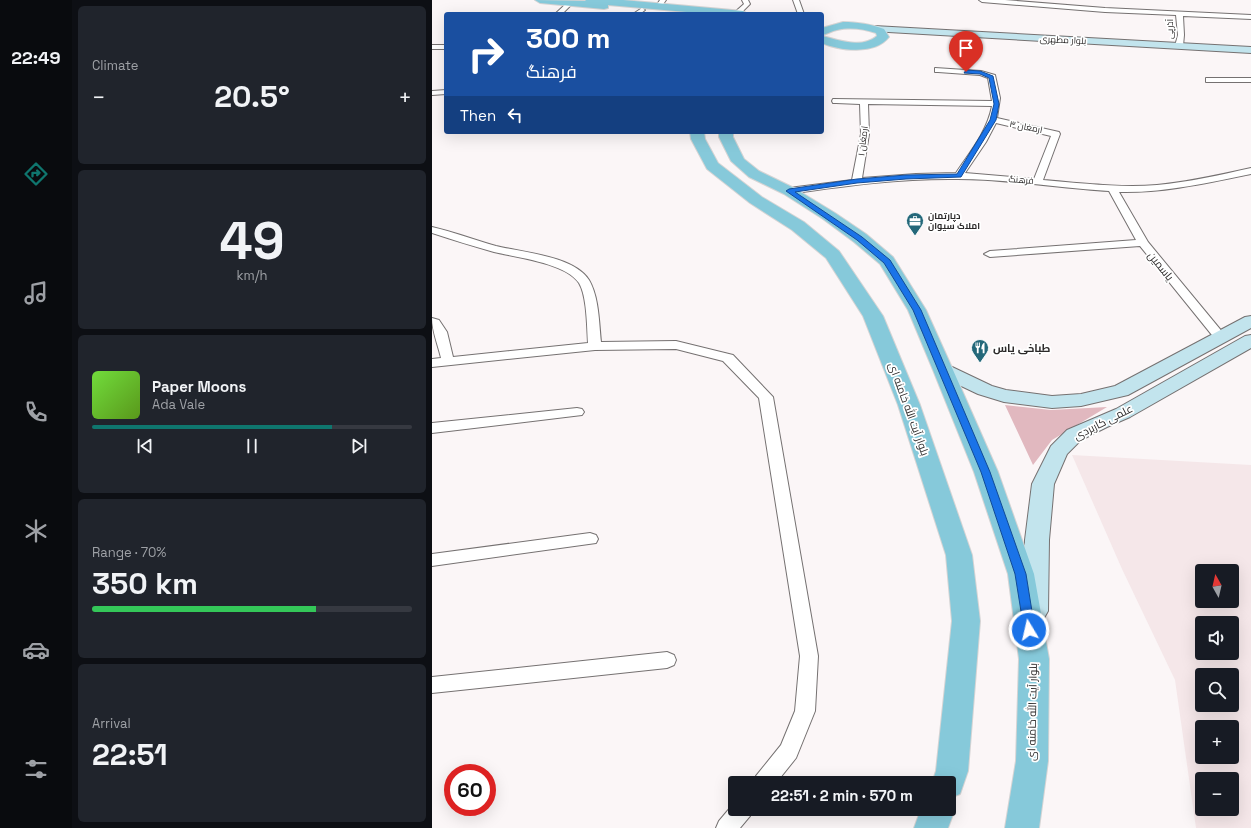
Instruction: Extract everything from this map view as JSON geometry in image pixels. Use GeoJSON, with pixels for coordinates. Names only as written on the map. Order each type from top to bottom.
{"type":"FeatureCollection","features":[{"type":"Feature","properties":{"kind":"main road"},"geometry":{"type":"LineString","coordinates":[[540,0],[639,12]]}},
{"type":"Feature","properties":{"kind":"main road"},"geometry":{"type":"LineString","coordinates":[[590,0],[661,3],[726,12]]}},
{"type":"Feature","properties":{"kind":"main road"},"geometry":{"type":"LineString","coordinates":[[824,30],[850,26],[874,29],[880,31],[883,37],[876,42],[824,50]]}},
{"type":"Feature","properties":{"kind":"main road"},"geometry":{"type":"LineString","coordinates":[[824,31],[835,44],[854,46]]}},
{"type":"Feature","properties":{"kind":"main road","name":"بلوار آیت الله خامنه ای"},"geometry":{"type":"LineString","coordinates":[[697,134],[698,139],[712,166],[756,200],[798,226],[833,255],[873,316],[909,404],[958,555],[966,621],[952,770],[950,776]]}},
{"type":"Feature","properties":{"kind":"main road","name":"بلوار آیت الله خامنه ای"},"geometry":{"type":"LineString","coordinates":[[726,134],[726,137],[738,161],[754,174],[789,191],[860,238],[887,261],[917,310],[943,370],[986,472],[1021,574],[1034,659],[1032,761],[1022,828]]}},
{"type":"Feature","properties":{"kind":"main road"},"geometry":{"type":"LineString","coordinates":[[931,828],[935,816]]}},
{"type":"Feature","properties":{"kind":"street"},"geometry":{"type":"LineString","coordinates":[[741,12],[747,4],[745,0]]}},
{"type":"Feature","properties":{"kind":"street"},"geometry":{"type":"LineString","coordinates":[[796,0],[800,12]]}},
{"type":"Feature","properties":{"kind":"street"},"geometry":{"type":"LineString","coordinates":[[982,0],[1105,10],[1251,17]]}},
{"type":"Feature","properties":{"kind":"street"},"geometry":{"type":"LineString","coordinates":[[560,12],[570,3]]}},
{"type":"Feature","properties":{"kind":"street","name":"آذرپی"},"geometry":{"type":"LineString","coordinates":[[1179,13],[1181,35],[1179,46]]}},
{"type":"Feature","properties":{"kind":"street","name":"بلوار مطهری"},"geometry":{"type":"LineString","coordinates":[[874,29],[1251,50]]}},
{"type":"Feature","properties":{"kind":"street","name":"بلوار مطهری"},"geometry":{"type":"LineString","coordinates":[[876,42],[951,40],[1251,56]]}},
{"type":"Feature","properties":{"kind":"street"},"geometry":{"type":"LineString","coordinates":[[432,47],[444,47]]}},
{"type":"Feature","properties":{"kind":"street"},"geometry":{"type":"LineString","coordinates":[[938,70],[980,72],[992,77],[996,104],[993,120],[959,176]]}},
{"type":"Feature","properties":{"kind":"street"},"geometry":{"type":"LineString","coordinates":[[1210,80],[1251,80]]}},
{"type":"Feature","properties":{"kind":"street"},"geometry":{"type":"LineString","coordinates":[[432,93],[444,92]]}},
{"type":"Feature","properties":{"kind":"street"},"geometry":{"type":"LineString","coordinates":[[836,101],[996,104]]}},
{"type":"Feature","properties":{"kind":"street","name":"ارمغان ۱"},"geometry":{"type":"LineString","coordinates":[[857,181],[865,134],[864,101]]}},
{"type":"Feature","properties":{"kind":"street","name":"ارمغان ۳"},"geometry":{"type":"LineString","coordinates":[[993,120],[1056,134],[1038,181]]}},
{"type":"Feature","properties":{"kind":"street","name":"فرهنگ"},"geometry":{"type":"LineString","coordinates":[[789,191],[857,181],[906,177],[959,176],[1112,188],[1144,189],[1171,186],[1251,171]]}},
{"type":"Feature","properties":{"kind":"street","name":"یاسمین"},"geometry":{"type":"LineString","coordinates":[[1112,188],[1142,243],[1220,337]]}},
{"type":"Feature","properties":{"kind":"street"},"geometry":{"type":"LineString","coordinates":[[432,230],[501,250],[544,260],[571,271],[582,279],[587,288],[595,346]]}},
{"type":"Feature","properties":{"kind":"street"},"geometry":{"type":"LineString","coordinates":[[990,254],[1142,243]]}},
{"type":"Feature","properties":{"kind":"street","name":"علمی کاربردی"},"geometry":{"type":"LineString","coordinates":[[943,370],[986,390],[1004,396],[1052,402],[1081,400],[1121,391],[1251,321]]}},
{"type":"Feature","properties":{"kind":"street"},"geometry":{"type":"LineString","coordinates":[[432,322],[435,323],[441,332],[448,361]]}},
{"type":"Feature","properties":{"kind":"street","name":"علمی کاربردی"},"geometry":{"type":"LineString","coordinates":[[1034,659],[1037,540],[1043,484],[1058,451],[1074,436],[1100,422],[1123,413],[1251,340]]}},
{"type":"Feature","properties":{"kind":"street"},"geometry":{"type":"LineString","coordinates":[[432,363],[595,346],[676,345],[728,358],[766,397],[809,656],[805,711],[789,751],[769,776]]}},
{"type":"Feature","properties":{"kind":"street"},"geometry":{"type":"LineString","coordinates":[[432,428],[577,412]]}},
{"type":"Feature","properties":{"kind":"street"},"geometry":{"type":"LineString","coordinates":[[432,560],[590,539]]}},
{"type":"Feature","properties":{"kind":"street"},"geometry":{"type":"LineString","coordinates":[[432,685],[667,660]]}},
{"type":"Feature","properties":{"kind":"street"},"geometry":{"type":"LineString","coordinates":[[727,828],[736,816]]}},
{"type":"Feature","properties":{"kind":"shaded area"},"geometry":{"type":"Polygon","coordinates":[[[1005,405],[1051,410],[1107,407],[1052,440],[1033,465],[1005,405]]]}},
{"type":"Feature","properties":{"kind":"shaded area"},"geometry":{"type":"Polygon","coordinates":[[[1072,455],[1251,465],[1251,828],[1196,828],[1175,680],[1122,569],[1072,455]]]}},
{"type":"Feature","properties":{"kind":"place","name":"دپارتمان املاک سیوان"},"geometry":{"type":"Point","coordinates":[915,236]}},
{"type":"Feature","properties":{"kind":"place","name":"طباخی یاس"},"geometry":{"type":"Point","coordinates":[980,363]}},
{"type":"Feature","properties":{"kind":"route"},"geometry":{"type":"LineString","coordinates":[[966,72],[980,72],[992,77],[996,104],[993,120],[959,176],[906,177],[857,181],[789,191],[829,216],[860,238],[887,261],[917,310],[986,472],[1021,574],[1029,630]]}}]}
